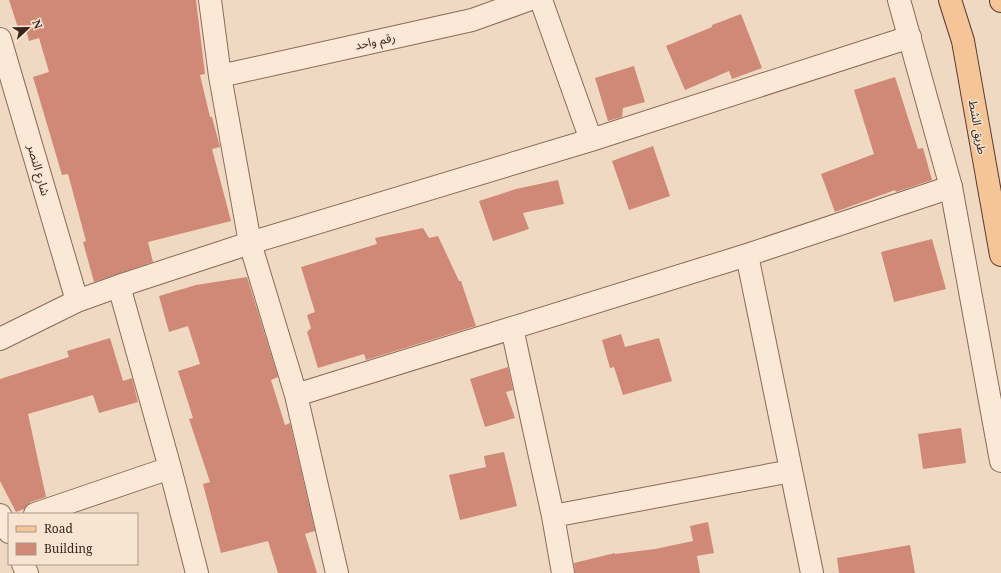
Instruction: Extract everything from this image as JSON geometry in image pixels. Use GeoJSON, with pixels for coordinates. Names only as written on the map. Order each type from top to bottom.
{"type":"FeatureCollection","features":[{"type":"Feature","properties":{"kind":"main road","name":"طريق الشط"},"geometry":{"type":"LineString","coordinates":[[950,0],[963,41],[1001,255]]}},
{"type":"Feature","properties":{"kind":"street"},"geometry":{"type":"LineString","coordinates":[[210,0],[220,76],[250,243],[296,395],[337,573]]}},
{"type":"Feature","properties":{"kind":"street","name":"رقم واحد"},"geometry":{"type":"LineString","coordinates":[[220,76],[472,20],[528,0]]}},
{"type":"Feature","properties":{"kind":"street"},"geometry":{"type":"LineString","coordinates":[[541,0],[591,140]]}},
{"type":"Feature","properties":{"kind":"street"},"geometry":{"type":"LineString","coordinates":[[899,0],[951,187],[1001,461]]}},
{"type":"Feature","properties":{"kind":"street"},"geometry":{"type":"LineString","coordinates":[[0,339],[77,301],[119,286],[250,243],[591,140],[910,37]]}},
{"type":"Feature","properties":{"kind":"street","name":"شارع النصر"},"geometry":{"type":"LineString","coordinates":[[0,39],[77,301]]}},
{"type":"Feature","properties":{"kind":"street"},"geometry":{"type":"LineString","coordinates":[[296,395],[747,255],[951,187]]}},
{"type":"Feature","properties":{"kind":"street"},"geometry":{"type":"LineString","coordinates":[[747,255],[812,573]]}},
{"type":"Feature","properties":{"kind":"street"},"geometry":{"type":"LineString","coordinates":[[119,286],[170,468],[197,573]]}},
{"type":"Feature","properties":{"kind":"street"},"geometry":{"type":"LineString","coordinates":[[512,328],[553,516],[563,573]]}},
{"type":"Feature","properties":{"kind":"street"},"geometry":{"type":"LineString","coordinates":[[38,513],[170,468]]}},
{"type":"Feature","properties":{"kind":"street"},"geometry":{"type":"LineString","coordinates":[[553,516],[791,471]]}},
{"type":"Feature","properties":{"kind":"building"},"geometry":{"type":"Polygon","coordinates":[[[9,0],[196,0],[205,74],[200,75],[210,117],[212,117],[220,147],[212,149],[231,221],[148,242],[153,262],[94,282],[83,242],[86,241],[68,174],[62,175],[33,77],[49,72],[39,38],[29,41],[26,29],[19,31],[9,0]]]}},
{"type":"Feature","properties":{"kind":"building"},"geometry":{"type":"Polygon","coordinates":[[[741,14],[762,68],[732,79],[729,71],[685,90],[666,46],[712,27],[712,25],[741,14]]]}},
{"type":"Feature","properties":{"kind":"building"},"geometry":{"type":"Polygon","coordinates":[[[634,66],[645,102],[623,108],[622,117],[608,121],[595,78],[634,66]]]}},
{"type":"Feature","properties":{"kind":"building"},"geometry":{"type":"Polygon","coordinates":[[[895,77],[918,149],[923,148],[932,180],[896,192],[895,190],[835,212],[821,174],[874,154],[854,90],[895,77]]]}},
{"type":"Feature","properties":{"kind":"building"},"geometry":{"type":"Polygon","coordinates":[[[653,146],[670,196],[629,210],[612,161],[653,146]]]}},
{"type":"Feature","properties":{"kind":"building"},"geometry":{"type":"Polygon","coordinates":[[[558,180],[564,204],[523,213],[529,229],[493,241],[479,201],[516,189],[558,180]]]}},
{"type":"Feature","properties":{"kind":"building"},"geometry":{"type":"Polygon","coordinates":[[[423,228],[429,238],[438,236],[459,281],[461,281],[476,326],[366,360],[364,354],[318,368],[307,332],[311,328],[307,315],[315,312],[301,267],[377,244],[375,238],[423,228]]]}},
{"type":"Feature","properties":{"kind":"building"},"geometry":{"type":"Polygon","coordinates":[[[932,239],[946,289],[894,302],[881,252],[932,239]]]}},
{"type":"Feature","properties":{"kind":"building"},"geometry":{"type":"Polygon","coordinates":[[[247,277],[278,377],[271,380],[285,425],[290,423],[315,531],[305,534],[317,573],[278,573],[268,541],[221,553],[203,484],[210,482],[189,419],[193,418],[178,371],[200,364],[188,326],[169,332],[159,296],[196,285],[247,277]]]}},
{"type":"Feature","properties":{"kind":"building"},"geometry":{"type":"Polygon","coordinates":[[[621,334],[625,347],[659,338],[672,381],[623,395],[614,367],[610,368],[602,340],[621,334]]]}},
{"type":"Feature","properties":{"kind":"building"},"geometry":{"type":"Polygon","coordinates":[[[110,338],[123,381],[132,378],[138,402],[99,413],[93,395],[28,414],[46,497],[31,502],[24,509],[16,512],[0,481],[0,379],[69,357],[67,351],[110,338]]]}},
{"type":"Feature","properties":{"kind":"building"},"geometry":{"type":"Polygon","coordinates":[[[508,367],[513,390],[506,392],[515,418],[485,427],[470,379],[508,367]]]}},
{"type":"Feature","properties":{"kind":"building"},"geometry":{"type":"Polygon","coordinates":[[[961,428],[966,463],[923,469],[918,434],[961,428]]]}},
{"type":"Feature","properties":{"kind":"building"},"geometry":{"type":"Polygon","coordinates":[[[504,452],[517,506],[460,520],[449,475],[486,467],[484,456],[504,452]]]}},
{"type":"Feature","properties":{"kind":"building"},"geometry":{"type":"Polygon","coordinates":[[[708,522],[714,553],[697,556],[700,573],[575,573],[574,563],[615,553],[655,549],[693,541],[690,526],[708,522]]]}},
{"type":"Feature","properties":{"kind":"building"},"geometry":{"type":"Polygon","coordinates":[[[910,545],[915,573],[839,573],[837,558],[910,545]]]}}]}
